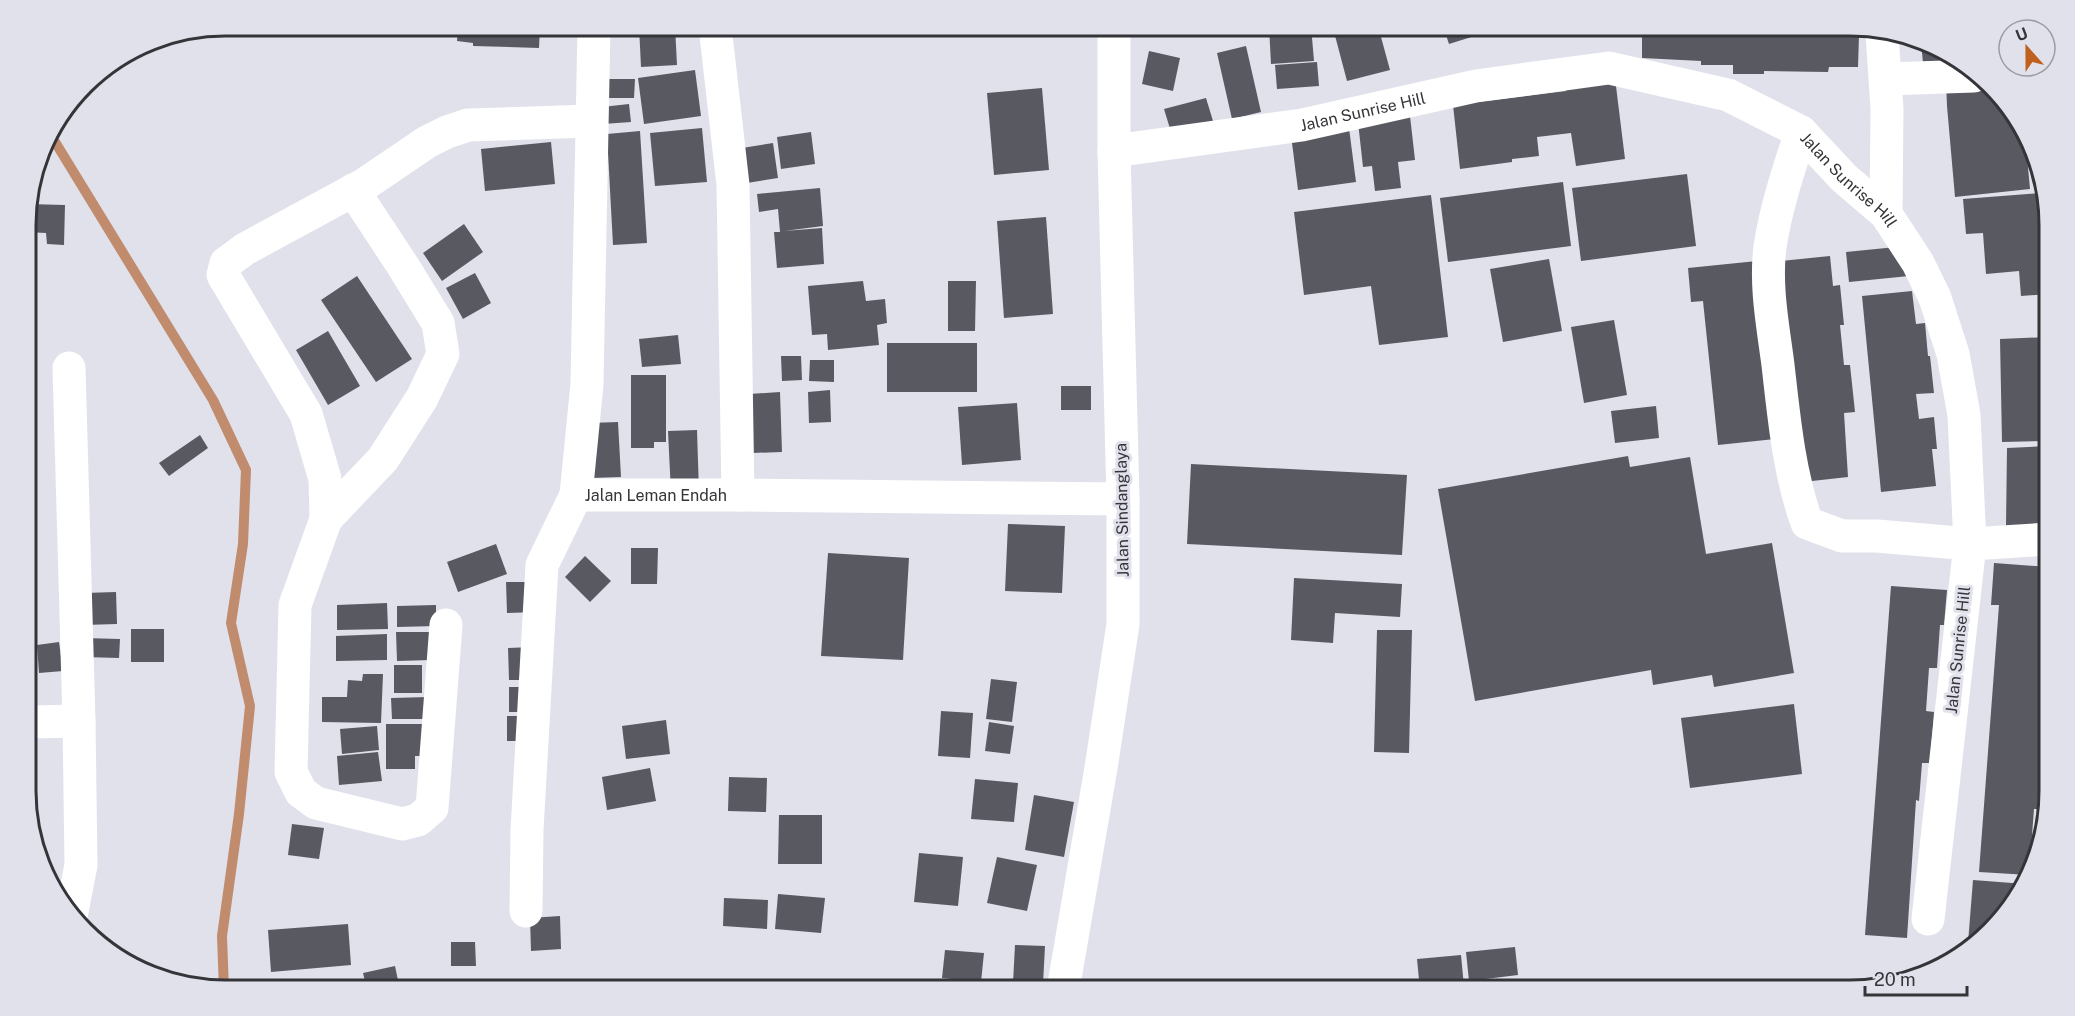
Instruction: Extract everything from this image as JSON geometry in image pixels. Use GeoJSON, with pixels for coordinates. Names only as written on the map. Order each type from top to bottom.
{"type":"FeatureCollection","features":[{"type":"Feature","properties":{"kind":"street"},"geometry":{"type":"LineString","coordinates":[[576,495],[587,384],[594,36]]}},
{"type":"Feature","properties":{"kind":"street"},"geometry":{"type":"LineString","coordinates":[[716,36],[733,185],[738,495]]}},
{"type":"Feature","properties":{"kind":"street","name":"Jalan Sindanglaya"},"geometry":{"type":"LineString","coordinates":[[1065,980],[1123,624],[1123,499],[1114,151],[1114,36]]}},
{"type":"Feature","properties":{"kind":"street"},"geometry":{"type":"LineString","coordinates":[[1883,39],[1886,79],[1886,214]]}},
{"type":"Feature","properties":{"kind":"street","name":"Jalan Sunrise Hill"},"geometry":{"type":"LineString","coordinates":[[1114,151],[1302,125],[1476,86],[1609,68],[1728,95],[1801,132],[1844,178],[1886,214],[1918,263],[1935,298],[1953,354],[1964,415],[1970,544],[1928,919]]}},
{"type":"Feature","properties":{"kind":"street"},"geometry":{"type":"LineString","coordinates":[[1886,79],[1966,76]]}},
{"type":"Feature","properties":{"kind":"street"},"geometry":{"type":"LineString","coordinates":[[446,625],[432,808],[418,820],[402,824],[316,803],[301,792],[291,772],[294,605],[326,519],[325,479],[306,414],[223,275],[224,269],[226,263],[246,249],[353,190],[427,142],[447,132],[468,126],[591,121]]}},
{"type":"Feature","properties":{"kind":"street"},"geometry":{"type":"LineString","coordinates":[[1801,132],[1778,207],[1770,247],[1768,283],[1784,415],[1799,500],[1807,523],[1842,536],[1877,536],[1970,544],[2039,540]]}},
{"type":"Feature","properties":{"kind":"street"},"geometry":{"type":"LineString","coordinates":[[326,519],[383,459],[423,398],[443,354],[438,323],[353,190]]}},
{"type":"Feature","properties":{"kind":"street"},"geometry":{"type":"LineString","coordinates":[[69,368],[81,865],[73,903]]}},
{"type":"Feature","properties":{"kind":"street","name":"Jalan Leman Endah"},"geometry":{"type":"LineString","coordinates":[[526,911],[527,830],[542,565],[576,495],[1123,499]]}},
{"type":"Feature","properties":{"kind":"street"},"geometry":{"type":"LineString","coordinates":[[36,722],[79,721]]}},
{"type":"Feature","properties":{"kind":"building"},"geometry":{"type":"Polygon","coordinates":[[[457,36],[540,36],[539,48],[473,46],[473,43],[457,41],[457,36]]]}},
{"type":"Feature","properties":{"kind":"building"},"geometry":{"type":"Polygon","coordinates":[[[639,36],[676,36],[677,65],[641,67],[639,36]]]}},
{"type":"Feature","properties":{"kind":"building"},"geometry":{"type":"Polygon","coordinates":[[[1270,36],[1312,36],[1314,61],[1271,64],[1270,36]]]}},
{"type":"Feature","properties":{"kind":"building"},"geometry":{"type":"Polygon","coordinates":[[[1335,36],[1381,36],[1390,70],[1347,81],[1335,36]]]}},
{"type":"Feature","properties":{"kind":"building"},"geometry":{"type":"Polygon","coordinates":[[[1446,36],[1475,36],[1449,44],[1446,36]]]}},
{"type":"Feature","properties":{"kind":"building"},"geometry":{"type":"Polygon","coordinates":[[[1642,36],[1859,36],[1858,67],[1829,67],[1828,72],[1764,71],[1764,74],[1733,74],[1733,65],[1701,65],[1701,61],[1642,58],[1642,36]]]}},
{"type":"Feature","properties":{"kind":"building"},"geometry":{"type":"Polygon","coordinates":[[[1246,46],[1261,112],[1232,119],[1217,53],[1246,46]]]}},
{"type":"Feature","properties":{"kind":"building"},"geometry":{"type":"Polygon","coordinates":[[[1922,50],[1944,60],[1923,63],[1922,50]]]}},
{"type":"Feature","properties":{"kind":"building"},"geometry":{"type":"Polygon","coordinates":[[[1149,51],[1180,58],[1173,91],[1142,84],[1149,51]]]}},
{"type":"Feature","properties":{"kind":"building"},"geometry":{"type":"Polygon","coordinates":[[[1317,62],[1319,86],[1277,89],[1275,65],[1317,62]]]}},
{"type":"Feature","properties":{"kind":"building"},"geometry":{"type":"Polygon","coordinates":[[[695,70],[701,116],[644,124],[638,78],[695,70]]]}},
{"type":"Feature","properties":{"kind":"building"},"geometry":{"type":"Polygon","coordinates":[[[1615,78],[1625,159],[1576,166],[1571,133],[1537,137],[1539,156],[1460,169],[1453,105],[1566,91],[1565,85],[1615,78]]]}},
{"type":"Feature","properties":{"kind":"building"},"geometry":{"type":"Polygon","coordinates":[[[606,79],[635,79],[634,98],[606,98],[606,79]]]}},
{"type":"Feature","properties":{"kind":"building"},"geometry":{"type":"Polygon","coordinates":[[[1969,79],[1984,91],[2000,110],[2014,130],[2025,153],[2030,189],[1955,197],[1946,81],[1969,79]]]}},
{"type":"Feature","properties":{"kind":"building"},"geometry":{"type":"Polygon","coordinates":[[[1042,88],[1049,170],[994,175],[987,93],[1042,88]]]}},
{"type":"Feature","properties":{"kind":"building"},"geometry":{"type":"Polygon","coordinates":[[[1206,98],[1213,121],[1171,132],[1164,109],[1206,98]]]}},
{"type":"Feature","properties":{"kind":"building"},"geometry":{"type":"Polygon","coordinates":[[[629,104],[631,122],[603,124],[602,107],[629,104]]]}},
{"type":"Feature","properties":{"kind":"building"},"geometry":{"type":"Polygon","coordinates":[[[1410,116],[1415,160],[1398,162],[1401,188],[1375,191],[1372,166],[1363,167],[1358,122],[1410,116]]]}},
{"type":"Feature","properties":{"kind":"building"},"geometry":{"type":"Polygon","coordinates":[[[702,128],[707,182],[655,186],[650,133],[702,128]]]}},
{"type":"Feature","properties":{"kind":"building"},"geometry":{"type":"Polygon","coordinates":[[[1349,128],[1356,182],[1298,190],[1291,135],[1349,128]]]}},
{"type":"Feature","properties":{"kind":"building"},"geometry":{"type":"Polygon","coordinates":[[[640,131],[647,243],[613,245],[607,134],[640,131]]]}},
{"type":"Feature","properties":{"kind":"building"},"geometry":{"type":"Polygon","coordinates":[[[811,132],[815,164],[781,169],[777,137],[811,132]]]}},
{"type":"Feature","properties":{"kind":"building"},"geometry":{"type":"Polygon","coordinates":[[[551,142],[555,184],[485,191],[481,149],[551,142]]]}},
{"type":"Feature","properties":{"kind":"building"},"geometry":{"type":"Polygon","coordinates":[[[773,143],[778,178],[747,183],[742,148],[773,143]]]}},
{"type":"Feature","properties":{"kind":"building"},"geometry":{"type":"Polygon","coordinates":[[[1687,174],[1696,246],[1581,261],[1572,188],[1687,174]]]}},
{"type":"Feature","properties":{"kind":"building"},"geometry":{"type":"Polygon","coordinates":[[[1563,182],[1571,246],[1448,262],[1440,198],[1563,182]]]}},
{"type":"Feature","properties":{"kind":"building"},"geometry":{"type":"Polygon","coordinates":[[[820,188],[823,226],[784,231],[822,228],[824,264],[777,268],[774,232],[780,232],[778,209],[759,212],[757,194],[820,188]]]}},
{"type":"Feature","properties":{"kind":"building"},"geometry":{"type":"Polygon","coordinates":[[[2036,193],[2039,225],[2039,295],[2021,296],[2019,271],[1986,274],[1983,233],[1966,234],[1963,199],[2036,193]]]}},
{"type":"Feature","properties":{"kind":"building"},"geometry":{"type":"Polygon","coordinates":[[[1431,195],[1448,337],[1379,345],[1371,286],[1304,295],[1294,212],[1431,195]]]}},
{"type":"Feature","properties":{"kind":"building"},"geometry":{"type":"Polygon","coordinates":[[[37,204],[65,205],[64,245],[47,244],[46,233],[36,232],[37,204]]]}},
{"type":"Feature","properties":{"kind":"building"},"geometry":{"type":"Polygon","coordinates":[[[1046,217],[1053,314],[1004,318],[997,221],[1046,217]]]}},
{"type":"Feature","properties":{"kind":"building"},"geometry":{"type":"Polygon","coordinates":[[[464,224],[483,252],[442,281],[423,253],[464,224]]]}},
{"type":"Feature","properties":{"kind":"building"},"geometry":{"type":"Polygon","coordinates":[[[1906,246],[1909,276],[1849,282],[1846,252],[1906,246]]]}},
{"type":"Feature","properties":{"kind":"building"},"geometry":{"type":"Polygon","coordinates":[[[1830,256],[1833,286],[1840,285],[1844,325],[1840,325],[1844,365],[1850,365],[1855,412],[1844,413],[1848,477],[1803,482],[1781,261],[1830,256]]]}},
{"type":"Feature","properties":{"kind":"building"},"geometry":{"type":"Polygon","coordinates":[[[1549,259],[1562,331],[1503,342],[1490,269],[1549,259]]]}},
{"type":"Feature","properties":{"kind":"building"},"geometry":{"type":"Polygon","coordinates":[[[1757,261],[1775,439],[1718,445],[1703,301],[1691,302],[1688,268],[1757,261]]]}},
{"type":"Feature","properties":{"kind":"building"},"geometry":{"type":"Polygon","coordinates":[[[475,273],[491,303],[463,319],[446,288],[475,273]]]}},
{"type":"Feature","properties":{"kind":"building"},"geometry":{"type":"Polygon","coordinates":[[[357,276],[412,359],[376,382],[321,300],[357,276]]]}},
{"type":"Feature","properties":{"kind":"building"},"geometry":{"type":"Polygon","coordinates":[[[863,281],[866,301],[885,299],[887,323],[877,325],[879,345],[828,350],[827,334],[812,335],[808,286],[863,281]]]}},
{"type":"Feature","properties":{"kind":"building"},"geometry":{"type":"Polygon","coordinates":[[[948,281],[976,281],[975,331],[948,331],[948,281]]]}},
{"type":"Feature","properties":{"kind":"building"},"geometry":{"type":"Polygon","coordinates":[[[1912,291],[1916,324],[1925,323],[1928,356],[1930,356],[1934,393],[1916,394],[1919,419],[1934,417],[1937,449],[1932,449],[1936,486],[1881,492],[1862,296],[1912,291]]]}},
{"type":"Feature","properties":{"kind":"building"},"geometry":{"type":"Polygon","coordinates":[[[1614,320],[1627,395],[1584,403],[1571,327],[1614,320]]]}},
{"type":"Feature","properties":{"kind":"building"},"geometry":{"type":"Polygon","coordinates":[[[328,331],[360,386],[328,405],[296,350],[328,331]]]}},
{"type":"Feature","properties":{"kind":"building"},"geometry":{"type":"Polygon","coordinates":[[[678,335],[681,364],[642,367],[639,339],[678,335]]]}},
{"type":"Feature","properties":{"kind":"building"},"geometry":{"type":"Polygon","coordinates":[[[2039,337],[2039,441],[2002,442],[2000,339],[2039,337]]]}},
{"type":"Feature","properties":{"kind":"building"},"geometry":{"type":"Polygon","coordinates":[[[887,343],[977,343],[977,392],[887,392],[887,343]]]}},
{"type":"Feature","properties":{"kind":"building"},"geometry":{"type":"Polygon","coordinates":[[[781,356],[801,356],[802,380],[782,381],[781,356]]]}},
{"type":"Feature","properties":{"kind":"building"},"geometry":{"type":"Polygon","coordinates":[[[810,360],[834,360],[834,382],[809,381],[810,360]]]}},
{"type":"Feature","properties":{"kind":"building"},"geometry":{"type":"Polygon","coordinates":[[[631,375],[666,375],[666,442],[654,442],[654,448],[631,448],[631,375]]]}},
{"type":"Feature","properties":{"kind":"building"},"geometry":{"type":"Polygon","coordinates":[[[1061,386],[1091,386],[1091,410],[1061,410],[1061,386]]]}},
{"type":"Feature","properties":{"kind":"building"},"geometry":{"type":"Polygon","coordinates":[[[830,390],[831,422],[809,423],[808,392],[830,390]]]}},
{"type":"Feature","properties":{"kind":"building"},"geometry":{"type":"Polygon","coordinates":[[[780,392],[782,452],[752,453],[749,394],[780,392]]]}},
{"type":"Feature","properties":{"kind":"building"},"geometry":{"type":"Polygon","coordinates":[[[1017,403],[1021,460],[962,465],[958,407],[1017,403]]]}},
{"type":"Feature","properties":{"kind":"building"},"geometry":{"type":"Polygon","coordinates":[[[1656,406],[1659,438],[1615,443],[1611,411],[1656,406]]]}},
{"type":"Feature","properties":{"kind":"building"},"geometry":{"type":"Polygon","coordinates":[[[618,422],[621,477],[591,478],[590,423],[618,422]]]}},
{"type":"Feature","properties":{"kind":"building"},"geometry":{"type":"Polygon","coordinates":[[[697,430],[699,492],[671,493],[668,431],[697,430]]]}},
{"type":"Feature","properties":{"kind":"building"},"geometry":{"type":"Polygon","coordinates":[[[200,435],[208,448],[169,476],[159,463],[200,435]]]}},
{"type":"Feature","properties":{"kind":"building"},"geometry":{"type":"Polygon","coordinates":[[[2039,446],[2039,524],[2006,526],[2007,448],[2039,446]]]}},
{"type":"Feature","properties":{"kind":"building"},"geometry":{"type":"Polygon","coordinates":[[[1628,456],[1630,467],[1690,457],[1706,554],[1772,543],[1794,673],[1714,687],[1712,675],[1653,685],[1651,670],[1475,701],[1438,489],[1628,456]]]}},
{"type":"Feature","properties":{"kind":"building"},"geometry":{"type":"Polygon","coordinates":[[[1191,464],[1407,475],[1402,555],[1187,544],[1191,464]]]}},
{"type":"Feature","properties":{"kind":"building"},"geometry":{"type":"Polygon","coordinates":[[[1008,524],[1065,526],[1062,593],[1005,591],[1008,524]]]}},
{"type":"Feature","properties":{"kind":"building"},"geometry":{"type":"Polygon","coordinates":[[[496,544],[507,574],[458,592],[447,562],[496,544]]]}},
{"type":"Feature","properties":{"kind":"building"},"geometry":{"type":"Polygon","coordinates":[[[631,548],[658,548],[657,584],[631,584],[631,548]]]}},
{"type":"Feature","properties":{"kind":"building"},"geometry":{"type":"Polygon","coordinates":[[[828,553],[909,558],[903,660],[821,656],[828,553]]]}},
{"type":"Feature","properties":{"kind":"building"},"geometry":{"type":"Polygon","coordinates":[[[585,556],[611,581],[590,602],[565,577],[585,556]]]}},
{"type":"Feature","properties":{"kind":"building"},"geometry":{"type":"Polygon","coordinates":[[[1994,563],[2039,566],[2039,804],[2038,809],[2034,809],[2032,842],[2020,874],[1979,872],[1999,605],[1991,605],[1994,563]]]}},
{"type":"Feature","properties":{"kind":"building"},"geometry":{"type":"Polygon","coordinates":[[[1294,578],[1402,584],[1400,617],[1335,613],[1333,643],[1291,640],[1294,578]]]}},
{"type":"Feature","properties":{"kind":"building"},"geometry":{"type":"Polygon","coordinates":[[[506,582],[536,582],[536,612],[507,613],[506,582]]]}},
{"type":"Feature","properties":{"kind":"building"},"geometry":{"type":"Polygon","coordinates":[[[1891,586],[1947,590],[1944,625],[1940,625],[1937,668],[1929,668],[1926,711],[1934,712],[1930,763],[1922,763],[1919,801],[1916,800],[1907,938],[1865,935],[1891,586]]]}},
{"type":"Feature","properties":{"kind":"building"},"geometry":{"type":"Polygon","coordinates":[[[116,592],[117,624],[84,625],[84,593],[116,592]]]}},
{"type":"Feature","properties":{"kind":"building"},"geometry":{"type":"Polygon","coordinates":[[[387,603],[388,629],[337,630],[337,605],[387,603]]]}},
{"type":"Feature","properties":{"kind":"building"},"geometry":{"type":"Polygon","coordinates":[[[436,605],[436,626],[397,627],[397,606],[436,605]]]}},
{"type":"Feature","properties":{"kind":"building"},"geometry":{"type":"Polygon","coordinates":[[[131,629],[164,629],[164,662],[131,662],[131,629]]]}},
{"type":"Feature","properties":{"kind":"building"},"geometry":{"type":"Polygon","coordinates":[[[1377,630],[1412,630],[1409,753],[1374,752],[1377,630]]]}},
{"type":"Feature","properties":{"kind":"building"},"geometry":{"type":"Polygon","coordinates":[[[396,632],[431,632],[431,660],[397,661],[396,632]]]}},
{"type":"Feature","properties":{"kind":"building"},"geometry":{"type":"Polygon","coordinates":[[[387,634],[387,660],[336,661],[336,636],[387,634]]]}},
{"type":"Feature","properties":{"kind":"building"},"geometry":{"type":"Polygon","coordinates":[[[83,638],[120,639],[119,658],[83,657],[83,638]]]}},
{"type":"Feature","properties":{"kind":"building"},"geometry":{"type":"Polygon","coordinates":[[[59,642],[63,671],[39,673],[37,645],[59,642]]]}},
{"type":"Feature","properties":{"kind":"building"},"geometry":{"type":"Polygon","coordinates":[[[533,647],[534,680],[509,680],[508,648],[533,647]]]}},
{"type":"Feature","properties":{"kind":"building"},"geometry":{"type":"Polygon","coordinates":[[[394,665],[422,665],[422,693],[394,693],[394,665]]]}},
{"type":"Feature","properties":{"kind":"building"},"geometry":{"type":"Polygon","coordinates":[[[363,674],[383,674],[381,723],[322,722],[322,697],[347,697],[348,680],[362,681],[363,674]]]}},
{"type":"Feature","properties":{"kind":"building"},"geometry":{"type":"Polygon","coordinates":[[[991,679],[1017,682],[1012,722],[986,719],[991,679]]]}},
{"type":"Feature","properties":{"kind":"building"},"geometry":{"type":"Polygon","coordinates":[[[509,687],[531,687],[531,712],[509,712],[509,687]]]}},
{"type":"Feature","properties":{"kind":"building"},"geometry":{"type":"Polygon","coordinates":[[[429,697],[430,719],[392,719],[391,698],[429,697]]]}},
{"type":"Feature","properties":{"kind":"building"},"geometry":{"type":"Polygon","coordinates":[[[1794,704],[1802,774],[1690,788],[1681,718],[1794,704]]]}},
{"type":"Feature","properties":{"kind":"building"},"geometry":{"type":"Polygon","coordinates":[[[941,711],[973,713],[970,758],[938,756],[941,711]]]}},
{"type":"Feature","properties":{"kind":"building"},"geometry":{"type":"Polygon","coordinates":[[[507,716],[530,716],[530,741],[507,741],[507,716]]]}},
{"type":"Feature","properties":{"kind":"building"},"geometry":{"type":"Polygon","coordinates":[[[666,720],[670,754],[626,759],[622,726],[666,720]]]}},
{"type":"Feature","properties":{"kind":"building"},"geometry":{"type":"Polygon","coordinates":[[[989,722],[1014,726],[1010,754],[985,751],[989,722]]]}},
{"type":"Feature","properties":{"kind":"building"},"geometry":{"type":"Polygon","coordinates":[[[386,724],[428,724],[428,756],[415,756],[415,769],[386,769],[386,724]]]}},
{"type":"Feature","properties":{"kind":"building"},"geometry":{"type":"Polygon","coordinates":[[[377,726],[379,750],[342,754],[340,729],[377,726]]]}},
{"type":"Feature","properties":{"kind":"building"},"geometry":{"type":"Polygon","coordinates":[[[378,752],[382,781],[339,785],[337,756],[378,752]]]}},
{"type":"Feature","properties":{"kind":"building"},"geometry":{"type":"Polygon","coordinates":[[[650,768],[656,801],[607,810],[602,777],[650,768]]]}},
{"type":"Feature","properties":{"kind":"building"},"geometry":{"type":"Polygon","coordinates":[[[729,777],[767,778],[766,812],[728,811],[729,777]]]}},
{"type":"Feature","properties":{"kind":"building"},"geometry":{"type":"Polygon","coordinates":[[[975,779],[1018,783],[1014,822],[971,819],[975,779]]]}},
{"type":"Feature","properties":{"kind":"building"},"geometry":{"type":"Polygon","coordinates":[[[1034,795],[1074,802],[1064,857],[1025,850],[1034,795]]]}},
{"type":"Feature","properties":{"kind":"building"},"geometry":{"type":"Polygon","coordinates":[[[779,815],[822,815],[822,864],[778,864],[779,815]]]}},
{"type":"Feature","properties":{"kind":"building"},"geometry":{"type":"Polygon","coordinates":[[[292,824],[324,828],[319,859],[288,855],[292,824]]]}},
{"type":"Feature","properties":{"kind":"building"},"geometry":{"type":"Polygon","coordinates":[[[919,853],[963,857],[958,906],[914,902],[919,853]]]}},
{"type":"Feature","properties":{"kind":"building"},"geometry":{"type":"Polygon","coordinates":[[[997,857],[1037,865],[1027,911],[987,903],[997,857]]]}},
{"type":"Feature","properties":{"kind":"building"},"geometry":{"type":"Polygon","coordinates":[[[1973,880],[2015,883],[1992,916],[1968,938],[1973,880]]]}},
{"type":"Feature","properties":{"kind":"building"},"geometry":{"type":"Polygon","coordinates":[[[778,894],[825,898],[821,933],[775,929],[778,894]]]}},
{"type":"Feature","properties":{"kind":"building"},"geometry":{"type":"Polygon","coordinates":[[[724,898],[768,900],[767,929],[723,926],[724,898]]]}},
{"type":"Feature","properties":{"kind":"building"},"geometry":{"type":"Polygon","coordinates":[[[560,916],[561,949],[531,951],[530,918],[560,916]]]}},
{"type":"Feature","properties":{"kind":"building"},"geometry":{"type":"Polygon","coordinates":[[[348,924],[351,965],[271,972],[268,930],[348,924]]]}},
{"type":"Feature","properties":{"kind":"building"},"geometry":{"type":"Polygon","coordinates":[[[451,942],[475,942],[476,966],[451,966],[451,942]]]}},
{"type":"Feature","properties":{"kind":"building"},"geometry":{"type":"Polygon","coordinates":[[[1015,945],[1045,946],[1043,980],[1013,980],[1015,945]]]}},
{"type":"Feature","properties":{"kind":"building"},"geometry":{"type":"Polygon","coordinates":[[[1515,947],[1518,975],[1469,980],[1466,952],[1515,947]]]}},
{"type":"Feature","properties":{"kind":"building"},"geometry":{"type":"Polygon","coordinates":[[[945,950],[984,953],[981,980],[942,978],[945,950]]]}},
{"type":"Feature","properties":{"kind":"building"},"geometry":{"type":"Polygon","coordinates":[[[1461,955],[1463,980],[1419,980],[1417,959],[1461,955]]]}},
{"type":"Feature","properties":{"kind":"building"},"geometry":{"type":"Polygon","coordinates":[[[395,966],[398,980],[365,980],[363,973],[395,966]]]}},
{"type":"Feature","properties":{"kind":"waterway"},"geometry":{"type":"LineString","coordinates":[[55,141],[213,400],[246,470],[243,544],[231,623],[250,706],[239,814],[222,936],[224,980]]}}]}
